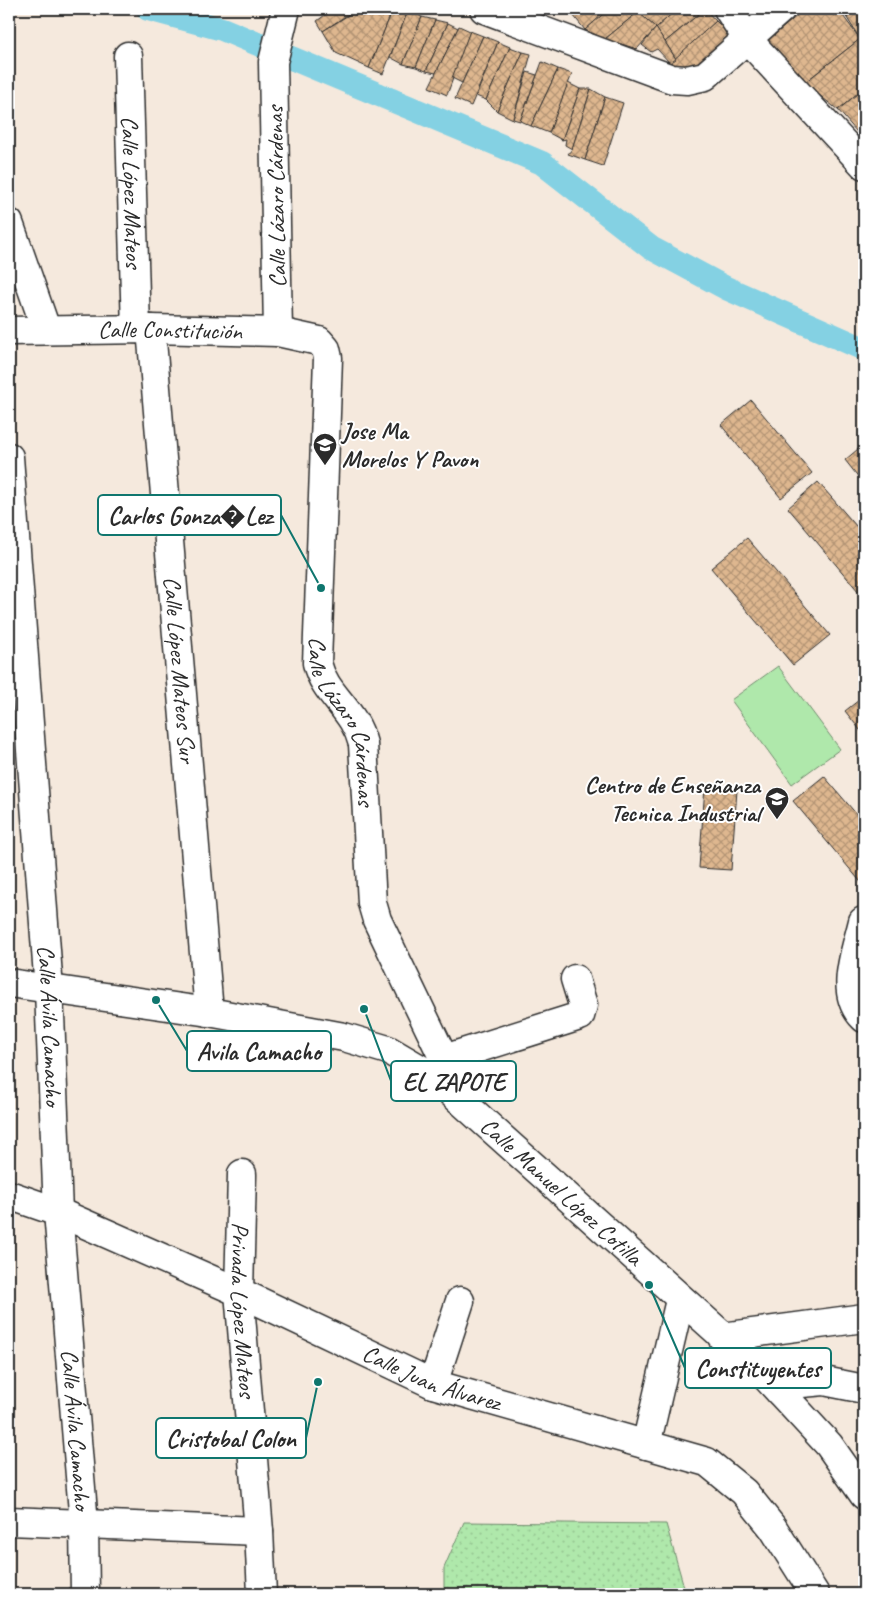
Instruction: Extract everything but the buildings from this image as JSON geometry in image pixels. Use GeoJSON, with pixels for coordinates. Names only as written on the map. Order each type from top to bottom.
{"type":"FeatureCollection","features":[{"type":"Feature","properties":{"kind":"street","name":"Calle Lázaro Cárdenas"},"geometry":{"type":"LineString","coordinates":[[278,332],[273,62],[286,9]]}},
{"type":"Feature","properties":{"kind":"street"},"geometry":{"type":"LineString","coordinates":[[484,9],[672,80],[687,80],[705,76],[781,9]]}},
{"type":"Feature","properties":{"kind":"street"},"geometry":{"type":"LineString","coordinates":[[545,9],[562,37]]}},
{"type":"Feature","properties":{"kind":"street"},"geometry":{"type":"LineString","coordinates":[[728,9],[748,40],[864,164]]}},
{"type":"Feature","properties":{"kind":"street","name":"Calle López Mateos"},"geometry":{"type":"LineString","coordinates":[[128,56],[144,329]]}},
{"type":"Feature","properties":{"kind":"street"},"geometry":{"type":"LineString","coordinates":[[9,223],[46,329]]}},
{"type":"Feature","properties":{"kind":"street","name":"Calle Constitución"},"geometry":{"type":"LineString","coordinates":[[9,331],[144,329],[278,332],[319,341],[326,349]]}},
{"type":"Feature","properties":{"kind":"street","name":"Calle López Mateos Sur"},"geometry":{"type":"LineString","coordinates":[[144,329],[209,1012]]}},
{"type":"Feature","properties":{"kind":"street","name":"Calle Lázaro Cárdenas"},"geometry":{"type":"LineString","coordinates":[[326,349],[328,358],[317,663],[320,676],[352,716],[359,729],[363,744],[372,903],[377,920],[439,1068]]}},
{"type":"Feature","properties":{"kind":"street","name":"Calle Ávila Camacho"},"geometry":{"type":"LineString","coordinates":[[9,457],[49,990],[58,1212],[84,1524],[85,1594]]}},
{"type":"Feature","properties":{"kind":"street"},"geometry":{"type":"LineString","coordinates":[[863,921],[850,976],[850,993],[856,1010],[864,1018]]}},
{"type":"Feature","properties":{"kind":"street"},"geometry":{"type":"LineString","coordinates":[[439,1068],[580,1016],[583,1005],[575,979]]}},
{"type":"Feature","properties":{"kind":"street","name":"Calle Manuel López Cotilla"},"geometry":{"type":"LineString","coordinates":[[9,982],[49,990],[209,1012],[344,1037],[439,1068],[680,1300],[754,1364],[829,1445],[864,1495]]}},
{"type":"Feature","properties":{"kind":"street","name":"Privada López Mateos"},"geometry":{"type":"LineString","coordinates":[[242,1174],[239,1292],[259,1531],[262,1594]]}},
{"type":"Feature","properties":{"kind":"street","name":"Calle Juan Álvarez"},"geometry":{"type":"LineString","coordinates":[[9,1195],[58,1212],[239,1292],[433,1384],[707,1462],[744,1492],[773,1528],[815,1594]]}},
{"type":"Feature","properties":{"kind":"street"},"geometry":{"type":"LineString","coordinates":[[646,1445],[680,1300]]}},
{"type":"Feature","properties":{"kind":"street"},"geometry":{"type":"LineString","coordinates":[[433,1384],[460,1301]]}},
{"type":"Feature","properties":{"kind":"street"},"geometry":{"type":"LineString","coordinates":[[722,1337],[864,1318]]}},
{"type":"Feature","properties":{"kind":"street"},"geometry":{"type":"LineString","coordinates":[[780,1392],[802,1383],[824,1381],[864,1389]]}},
{"type":"Feature","properties":{"kind":"street"},"geometry":{"type":"LineString","coordinates":[[9,1521],[259,1531]]}},
{"type":"Feature","properties":{"kind":"green space"},"geometry":{"type":"Polygon","coordinates":[[[778,666],[840,749],[792,784],[731,700],[778,666]]]}},
{"type":"Feature","properties":{"kind":"green space"},"geometry":{"type":"Polygon","coordinates":[[[464,1522],[666,1524],[686,1594],[444,1594],[444,1568],[464,1522]]]}},
{"type":"Feature","properties":{"kind":"waterway"},"geometry":{"type":"LineString","coordinates":[[148,9],[222,29],[542,163],[651,248],[726,288],[864,349]]}},
{"type":"Feature","properties":{"kind":"place","name":"Jose Ma Morelos Y Pavon"},"geometry":{"type":"Point","coordinates":[325,466]}},
{"type":"Feature","properties":{"kind":"place","name":"Carlos Gonza�Lez"},"geometry":{"type":"Point","coordinates":[321,588]}},
{"type":"Feature","properties":{"kind":"place","name":"Centro de Enseñanza Tecnica Industrial"},"geometry":{"type":"Point","coordinates":[777,820]}},
{"type":"Feature","properties":{"kind":"place","name":"Avila Camacho"},"geometry":{"type":"Point","coordinates":[156,1000]}},
{"type":"Feature","properties":{"kind":"place","name":"EL ZAPOTE"},"geometry":{"type":"Point","coordinates":[364,1009]}},
{"type":"Feature","properties":{"kind":"place","name":"Constituyentes"},"geometry":{"type":"Point","coordinates":[649,1285]}},
{"type":"Feature","properties":{"kind":"place","name":"Cristobal Colon"},"geometry":{"type":"Point","coordinates":[318,1382]}}]}
